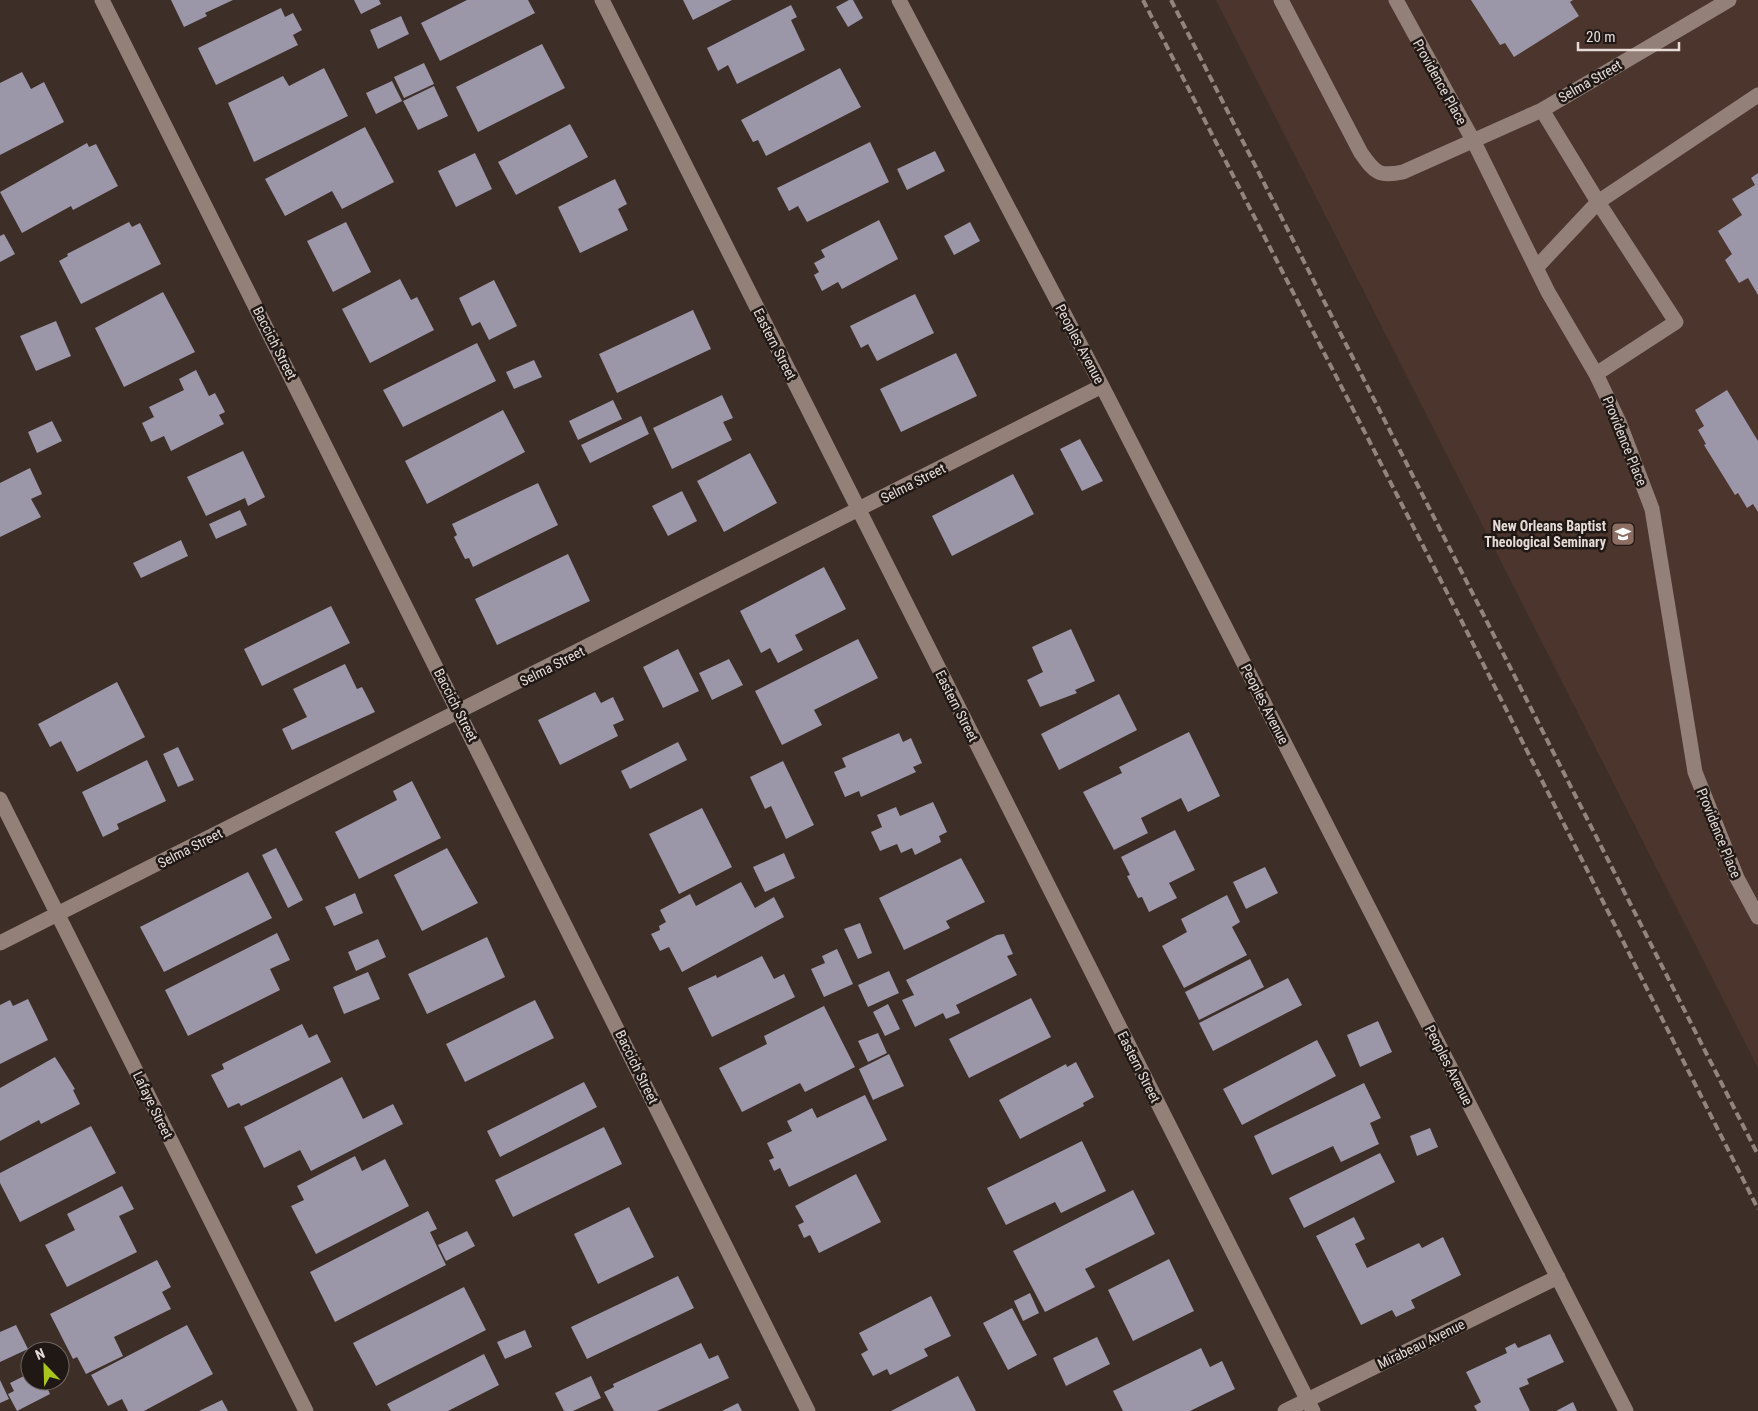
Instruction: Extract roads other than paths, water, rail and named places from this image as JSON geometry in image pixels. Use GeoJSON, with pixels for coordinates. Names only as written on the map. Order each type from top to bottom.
{"type":"FeatureCollection","features":[{"type":"Feature","properties":{"kind":"street","name":"Baccich Street"},"geometry":{"type":"LineString","coordinates":[[102,0],[460,712],[808,1411]]}},
{"type":"Feature","properties":{"kind":"street","name":"Eastern Street"},"geometry":{"type":"LineString","coordinates":[[602,0],[1310,1405]]}},
{"type":"Feature","properties":{"kind":"street","name":"Peoples Avenue"},"geometry":{"type":"LineString","coordinates":[[899,0],[1102,386],[1626,1411]]}},
{"type":"Feature","properties":{"kind":"street","name":"Selma Street"},"geometry":{"type":"LineString","coordinates":[[1281,0],[1361,153],[1374,172],[1389,175],[1403,172],[1474,142],[1542,110],[1730,0]]}},
{"type":"Feature","properties":{"kind":"street","name":"Providence Place"},"geometry":{"type":"LineString","coordinates":[[1396,0],[1474,142],[1548,292],[1596,374],[1619,422],[1652,509],[1695,772],[1737,878],[1758,917]]}},
{"type":"Feature","properties":{"kind":"street"},"geometry":{"type":"LineString","coordinates":[[1536,268],[1598,202],[1758,95]]}},
{"type":"Feature","properties":{"kind":"street"},"geometry":{"type":"LineString","coordinates":[[1542,110],[1598,202],[1676,322],[1596,374]]}},
{"type":"Feature","properties":{"kind":"street","name":"Selma Street"},"geometry":{"type":"LineString","coordinates":[[0,943],[1102,386]]}},
{"type":"Feature","properties":{"kind":"street","name":"Lafaye Street"},"geometry":{"type":"LineString","coordinates":[[0,799],[306,1411]]}},
{"type":"Feature","properties":{"kind":"street","name":"Mirabeau Avenue"},"geometry":{"type":"LineString","coordinates":[[1285,1411],[1310,1405],[1558,1277]]}},
{"type":"Feature","properties":{"kind":"railway"},"geometry":{"type":"LineString","coordinates":[[1143,0],[1456,610],[1758,1209]]}},
{"type":"Feature","properties":{"kind":"railway"},"geometry":{"type":"LineString","coordinates":[[1171,0],[1758,1155]]}},
{"type":"Feature","properties":{"kind":"place","name":"New Orleans Baptist Theological Seminary"},"geometry":{"type":"Point","coordinates":[1623,534]}}]}
